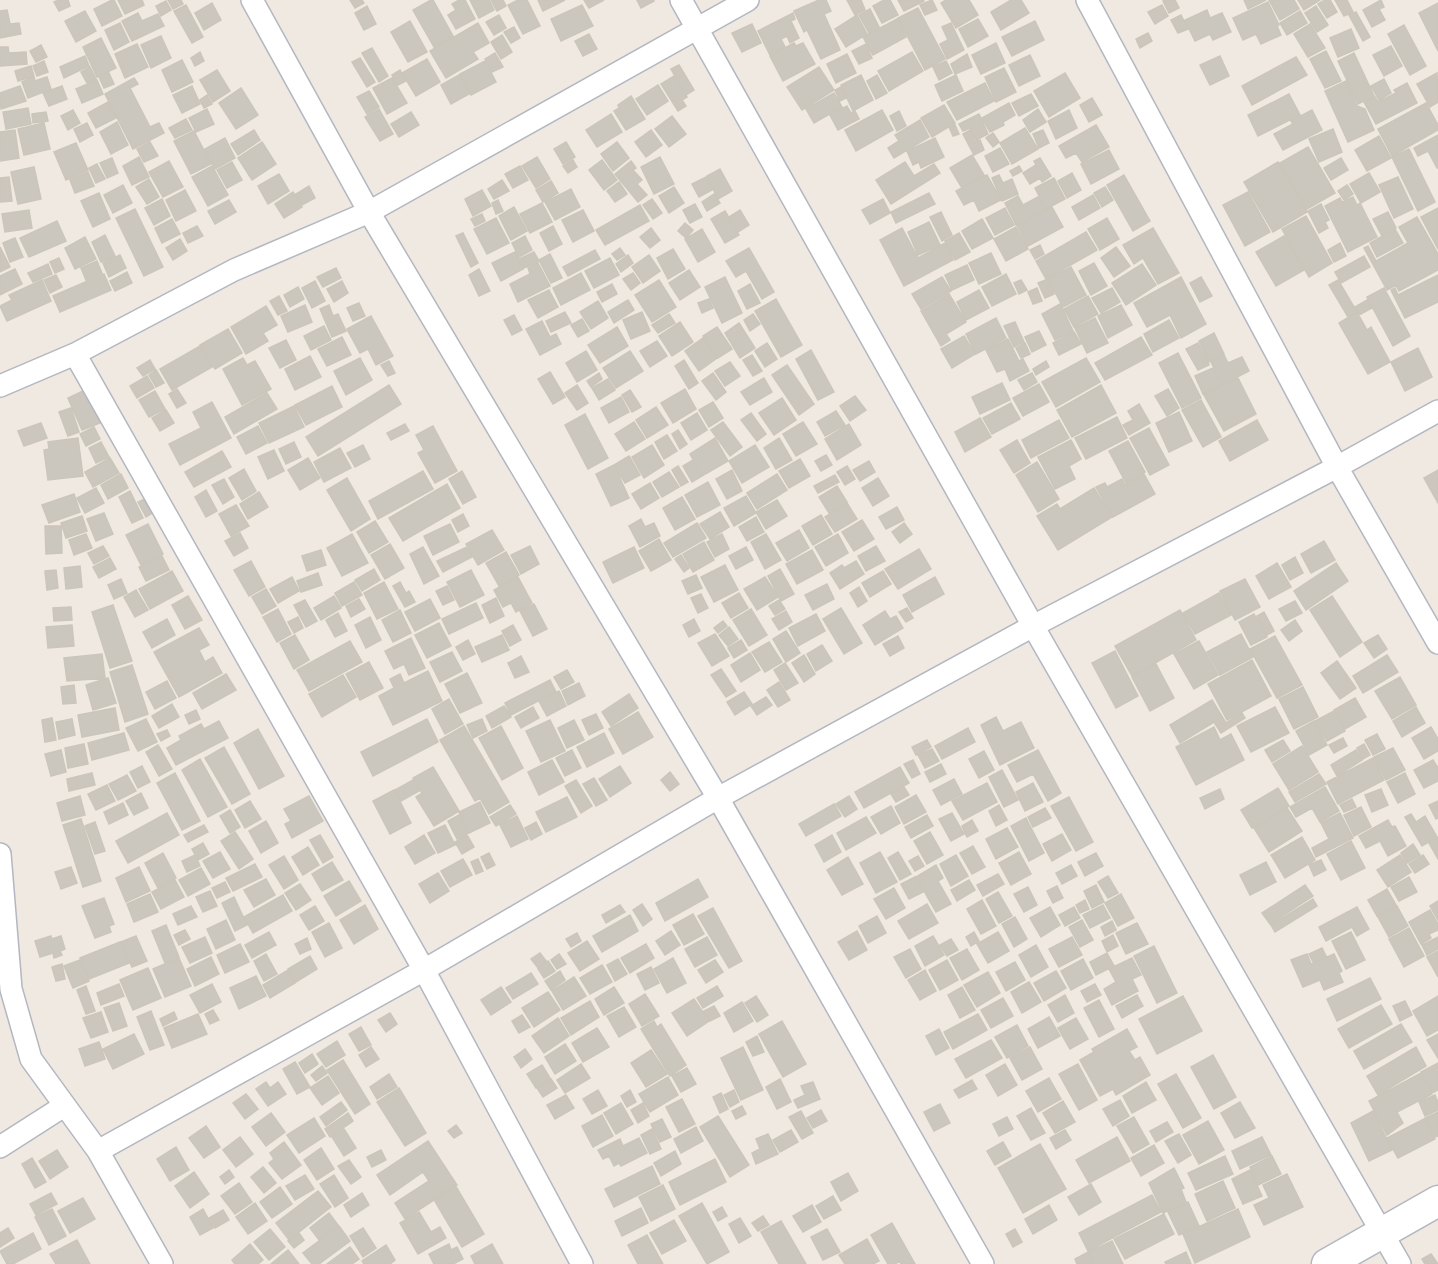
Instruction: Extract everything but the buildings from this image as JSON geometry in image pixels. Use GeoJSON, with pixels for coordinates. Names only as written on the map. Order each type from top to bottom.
{"type":"FeatureCollection","features":[{"type":"Feature","properties":{"kind":"main road"},"geometry":{"type":"LineString","coordinates":[[1327,1264],[1438,1201]]}},
{"type":"Feature","properties":{"kind":"street"},"geometry":{"type":"LineString","coordinates":[[252,0],[369,212],[718,798],[982,1264]]}},
{"type":"Feature","properties":{"kind":"street"},"geometry":{"type":"LineString","coordinates":[[681,0],[1033,626],[1400,1264]]}},
{"type":"Feature","properties":{"kind":"street"},"geometry":{"type":"LineString","coordinates":[[0,386],[75,354],[234,270],[369,212],[748,0]]}},
{"type":"Feature","properties":{"kind":"street"},"geometry":{"type":"LineString","coordinates":[[1087,0],[1337,467],[1438,643]]}},
{"type":"Feature","properties":{"kind":"street"},"geometry":{"type":"LineString","coordinates":[[75,354],[424,970],[582,1264]]}},
{"type":"Feature","properties":{"kind":"street"},"geometry":{"type":"LineString","coordinates":[[98,1152],[424,970],[718,798],[1033,626],[1337,467],[1438,411]]}},
{"type":"Feature","properties":{"kind":"street"},"geometry":{"type":"LineString","coordinates":[[0,854],[11,989],[31,1059],[98,1152],[162,1264]]}},
{"type":"Feature","properties":{"kind":"street"},"geometry":{"type":"LineString","coordinates":[[0,1146],[64,1106]]}}]}
